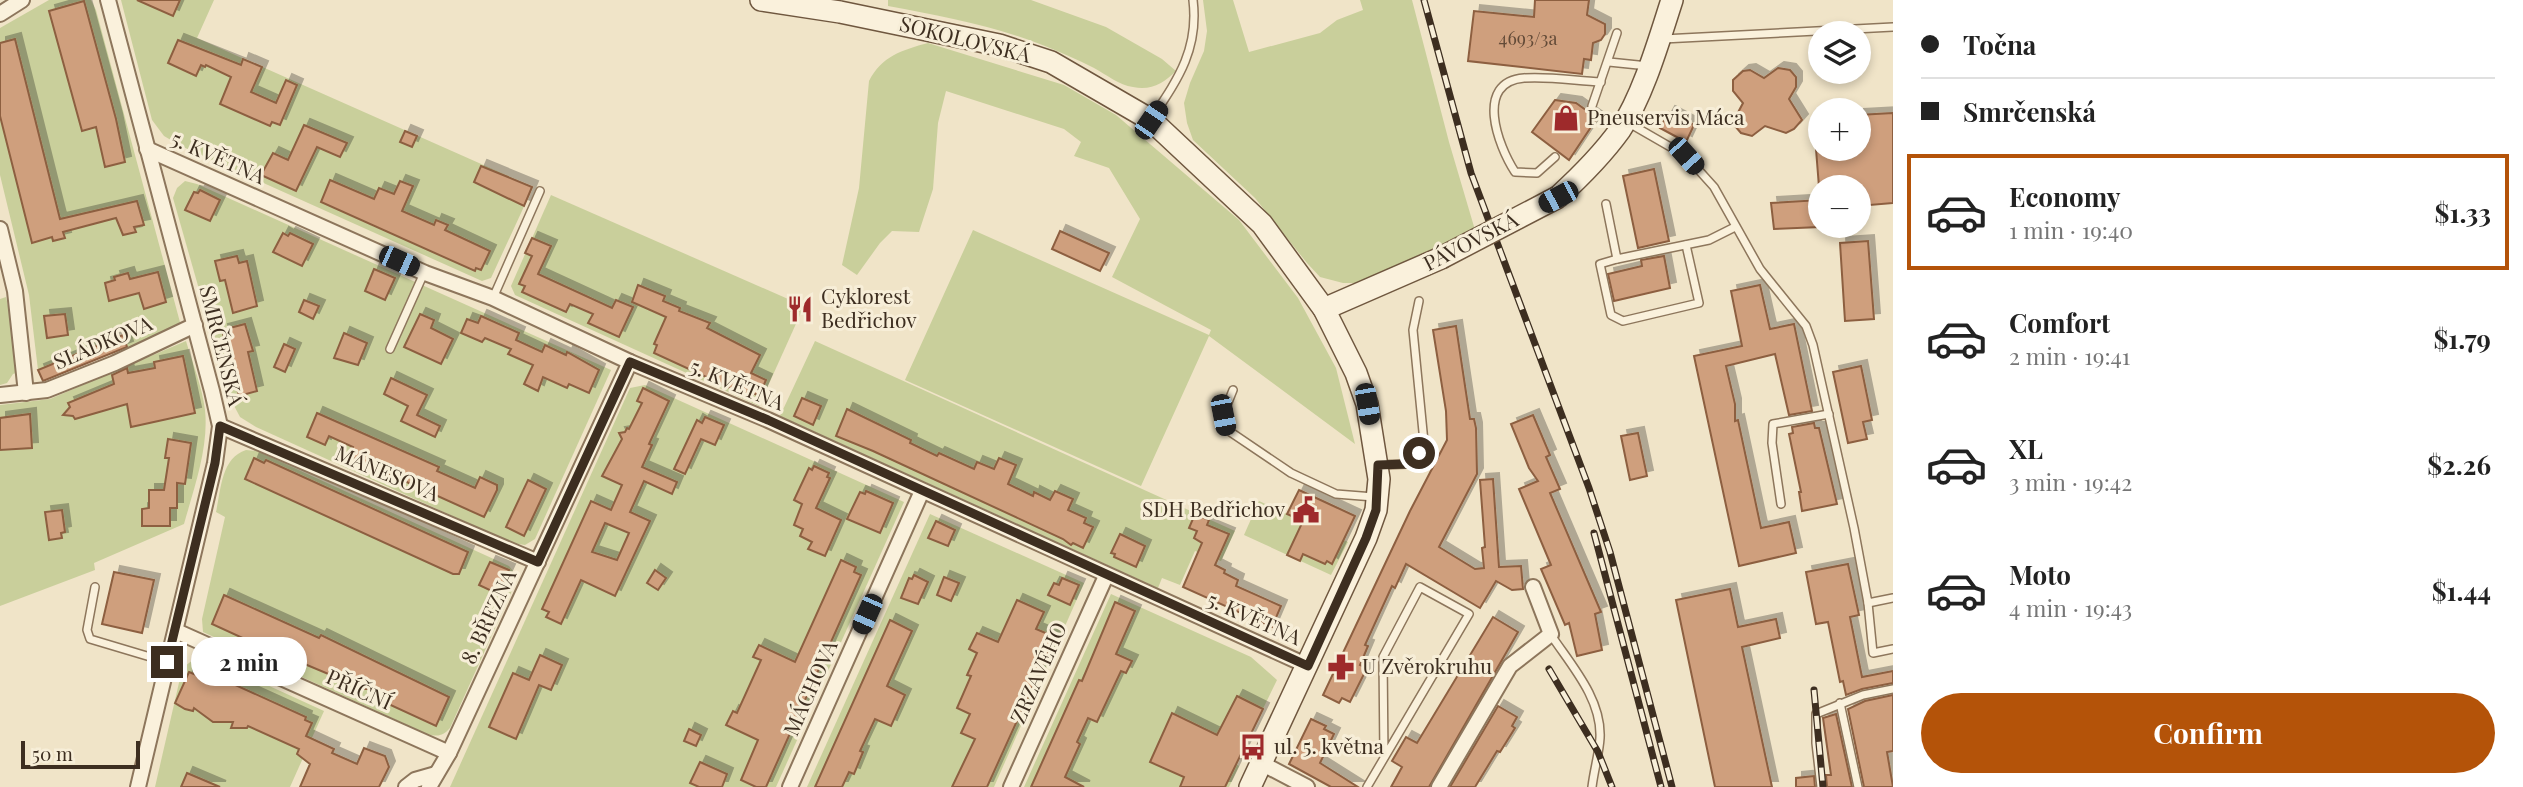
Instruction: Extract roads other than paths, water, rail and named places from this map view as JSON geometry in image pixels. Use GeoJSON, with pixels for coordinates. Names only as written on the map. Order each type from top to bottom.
{"type":"FeatureCollection","features":[{"type":"Feature","properties":{"kind":"street"},"geometry":{"type":"LineString","coordinates":[[0,14],[22,0]]}},
{"type":"Feature","properties":{"kind":"street","name":"SMRČENSKÁ"},"geometry":{"type":"LineString","coordinates":[[108,0],[220,426],[215,463],[138,787]]}},
{"type":"Feature","properties":{"kind":"street","name":"SOKOLOVSKÁ"},"geometry":{"type":"LineString","coordinates":[[761,0],[840,12],[999,45],[1051,62],[1151,120],[1262,224],[1324,309],[1356,373],[1367,404],[1378,465],[1378,498],[1366,538],[1250,787]]}},
{"type":"Feature","properties":{"kind":"street","name":"PÁVOVSKÁ"},"geometry":{"type":"LineString","coordinates":[[1324,309],[1441,258],[1558,197],[1584,174],[1625,121],[1649,66],[1672,0]]}},
{"type":"Feature","properties":{"kind":"street","name":"5. KVĚTNA"},"geometry":{"type":"LineString","coordinates":[[147,149],[425,273],[492,298],[630,362],[768,420],[1308,666]]}},
{"type":"Feature","properties":{"kind":"street","name":"SLÁDKOVA"},"geometry":{"type":"LineString","coordinates":[[0,229],[15,291],[26,393]]}},
{"type":"Feature","properties":{"kind":"street","name":"SLÁDKOVA"},"geometry":{"type":"LineString","coordinates":[[0,395],[47,390],[195,326]]}},
{"type":"Feature","properties":{"kind":"street","name":"8. BŘEZNA"},"geometry":{"type":"LineString","coordinates":[[405,787],[415,780],[433,781],[449,752],[630,362]]}},
{"type":"Feature","properties":{"kind":"street","name":"MÁNESOVA"},"geometry":{"type":"LineString","coordinates":[[220,426],[538,562]]}},
{"type":"Feature","properties":{"kind":"street","name":"MÁCHOVA"},"geometry":{"type":"LineString","coordinates":[[790,787],[922,491]]}},
{"type":"Feature","properties":{"kind":"street","name":"ZRZAVÉHO"},"geometry":{"type":"LineString","coordinates":[[1011,787],[1107,576]]}},
{"type":"Feature","properties":{"kind":"street"},"geometry":{"type":"LineString","coordinates":[[1439,787],[1510,666],[1551,634],[1533,587]]}},
{"type":"Feature","properties":{"kind":"street","name":"PŘÍČNÍ"},"geometry":{"type":"LineString","coordinates":[[176,631],[449,752]]}},
{"type":"Feature","properties":{"kind":"street"},"geometry":{"type":"LineString","coordinates":[[1261,763],[1307,787]]}},
{"type":"Feature","properties":{"kind":"lane"},"geometry":{"type":"LineString","coordinates":[[1151,120],[1178,80],[1189,55],[1194,29],[1193,0]]}},
{"type":"Feature","properties":{"kind":"lane"},"geometry":{"type":"LineString","coordinates":[[1659,39],[1893,27]]}},
{"type":"Feature","properties":{"kind":"lane"},"geometry":{"type":"LineString","coordinates":[[1592,106],[1617,33]]}},
{"type":"Feature","properties":{"kind":"lane"},"geometry":{"type":"LineString","coordinates":[[1609,62],[1649,66]]}},
{"type":"Feature","properties":{"kind":"lane"},"geometry":{"type":"LineString","coordinates":[[1555,157],[1536,173],[1514,172],[1505,157],[1494,119],[1497,93],[1510,82],[1523,78],[1601,82]]}},
{"type":"Feature","properties":{"kind":"lane"},"geometry":{"type":"LineString","coordinates":[[1625,121],[1686,156],[1714,187],[1760,268],[1806,326],[1813,345],[1854,528],[1868,603],[1873,653],[1893,649]]}},
{"type":"Feature","properties":{"kind":"lane"},"geometry":{"type":"LineString","coordinates":[[492,298],[540,191]]}},
{"type":"Feature","properties":{"kind":"lane"},"geometry":{"type":"LineString","coordinates":[[1606,204],[1617,259]]}},
{"type":"Feature","properties":{"kind":"lane"},"geometry":{"type":"LineString","coordinates":[[1686,244],[1699,303],[1623,321],[1611,315],[1600,264],[1617,259],[1686,244],[1709,240],[1735,227]]}},
{"type":"Feature","properties":{"kind":"lane"},"geometry":{"type":"LineString","coordinates":[[390,349],[425,273]]}},
{"type":"Feature","properties":{"kind":"lane"},"geometry":{"type":"LineString","coordinates":[[1378,465],[1407,464],[1419,453],[1424,442],[1413,330],[1419,302]]}},
{"type":"Feature","properties":{"kind":"lane"},"geometry":{"type":"LineString","coordinates":[[1233,390],[1223,415],[1226,429],[1291,473],[1336,494],[1378,498]]}},
{"type":"Feature","properties":{"kind":"lane"},"geometry":{"type":"LineString","coordinates":[[1781,504],[1772,443],[1773,424],[1829,414]]}},
{"type":"Feature","properties":{"kind":"lane"},"geometry":{"type":"LineString","coordinates":[[95,587],[87,630],[90,639],[167,662]]}},
{"type":"Feature","properties":{"kind":"lane"},"geometry":{"type":"LineString","coordinates":[[1367,787],[1469,614],[1420,587],[1383,657],[1384,758]]}},
{"type":"Feature","properties":{"kind":"lane"},"geometry":{"type":"LineString","coordinates":[[1868,603],[1893,598]]}},
{"type":"Feature","properties":{"kind":"lane"},"geometry":{"type":"LineString","coordinates":[[1551,634],[1590,695],[1597,712],[1600,739],[1592,787]]}},
{"type":"Feature","properties":{"kind":"lane"},"geometry":{"type":"LineString","coordinates":[[1821,787],[1816,713],[1840,703],[1893,690]]}},
{"type":"Feature","properties":{"kind":"lane"},"geometry":{"type":"LineString","coordinates":[[1840,703],[1858,787]]}},
{"type":"Feature","properties":{"kind":"railway"},"geometry":{"type":"LineString","coordinates":[[1424,0],[1471,173],[1589,488],[1610,552],[1672,787]]}},
{"type":"Feature","properties":{"kind":"railway"},"geometry":{"type":"LineString","coordinates":[[1594,533],[1661,787]]}},
{"type":"Feature","properties":{"kind":"railway"},"geometry":{"type":"LineString","coordinates":[[1549,669],[1598,752],[1612,787]]}},
{"type":"Feature","properties":{"kind":"railway"},"geometry":{"type":"LineString","coordinates":[[1814,690],[1823,787]]}},
{"type":"Feature","properties":{"kind":"place","name":"Pneuservis Máca"},"geometry":{"type":"Point","coordinates":[1566,118]}},
{"type":"Feature","properties":{"kind":"place","name":"Cyklorest Bedřichov"},"geometry":{"type":"Point","coordinates":[800,309]}},
{"type":"Feature","properties":{"kind":"place","name":"SDH Bedřichov"},"geometry":{"type":"Point","coordinates":[1306,510]}},
{"type":"Feature","properties":{"kind":"place","name":"U Zvěrokruhu"},"geometry":{"type":"Point","coordinates":[1341,667]}},
{"type":"Feature","properties":{"kind":"place","name":"ul. 5. května"},"geometry":{"type":"Point","coordinates":[1253,747]}}]}
